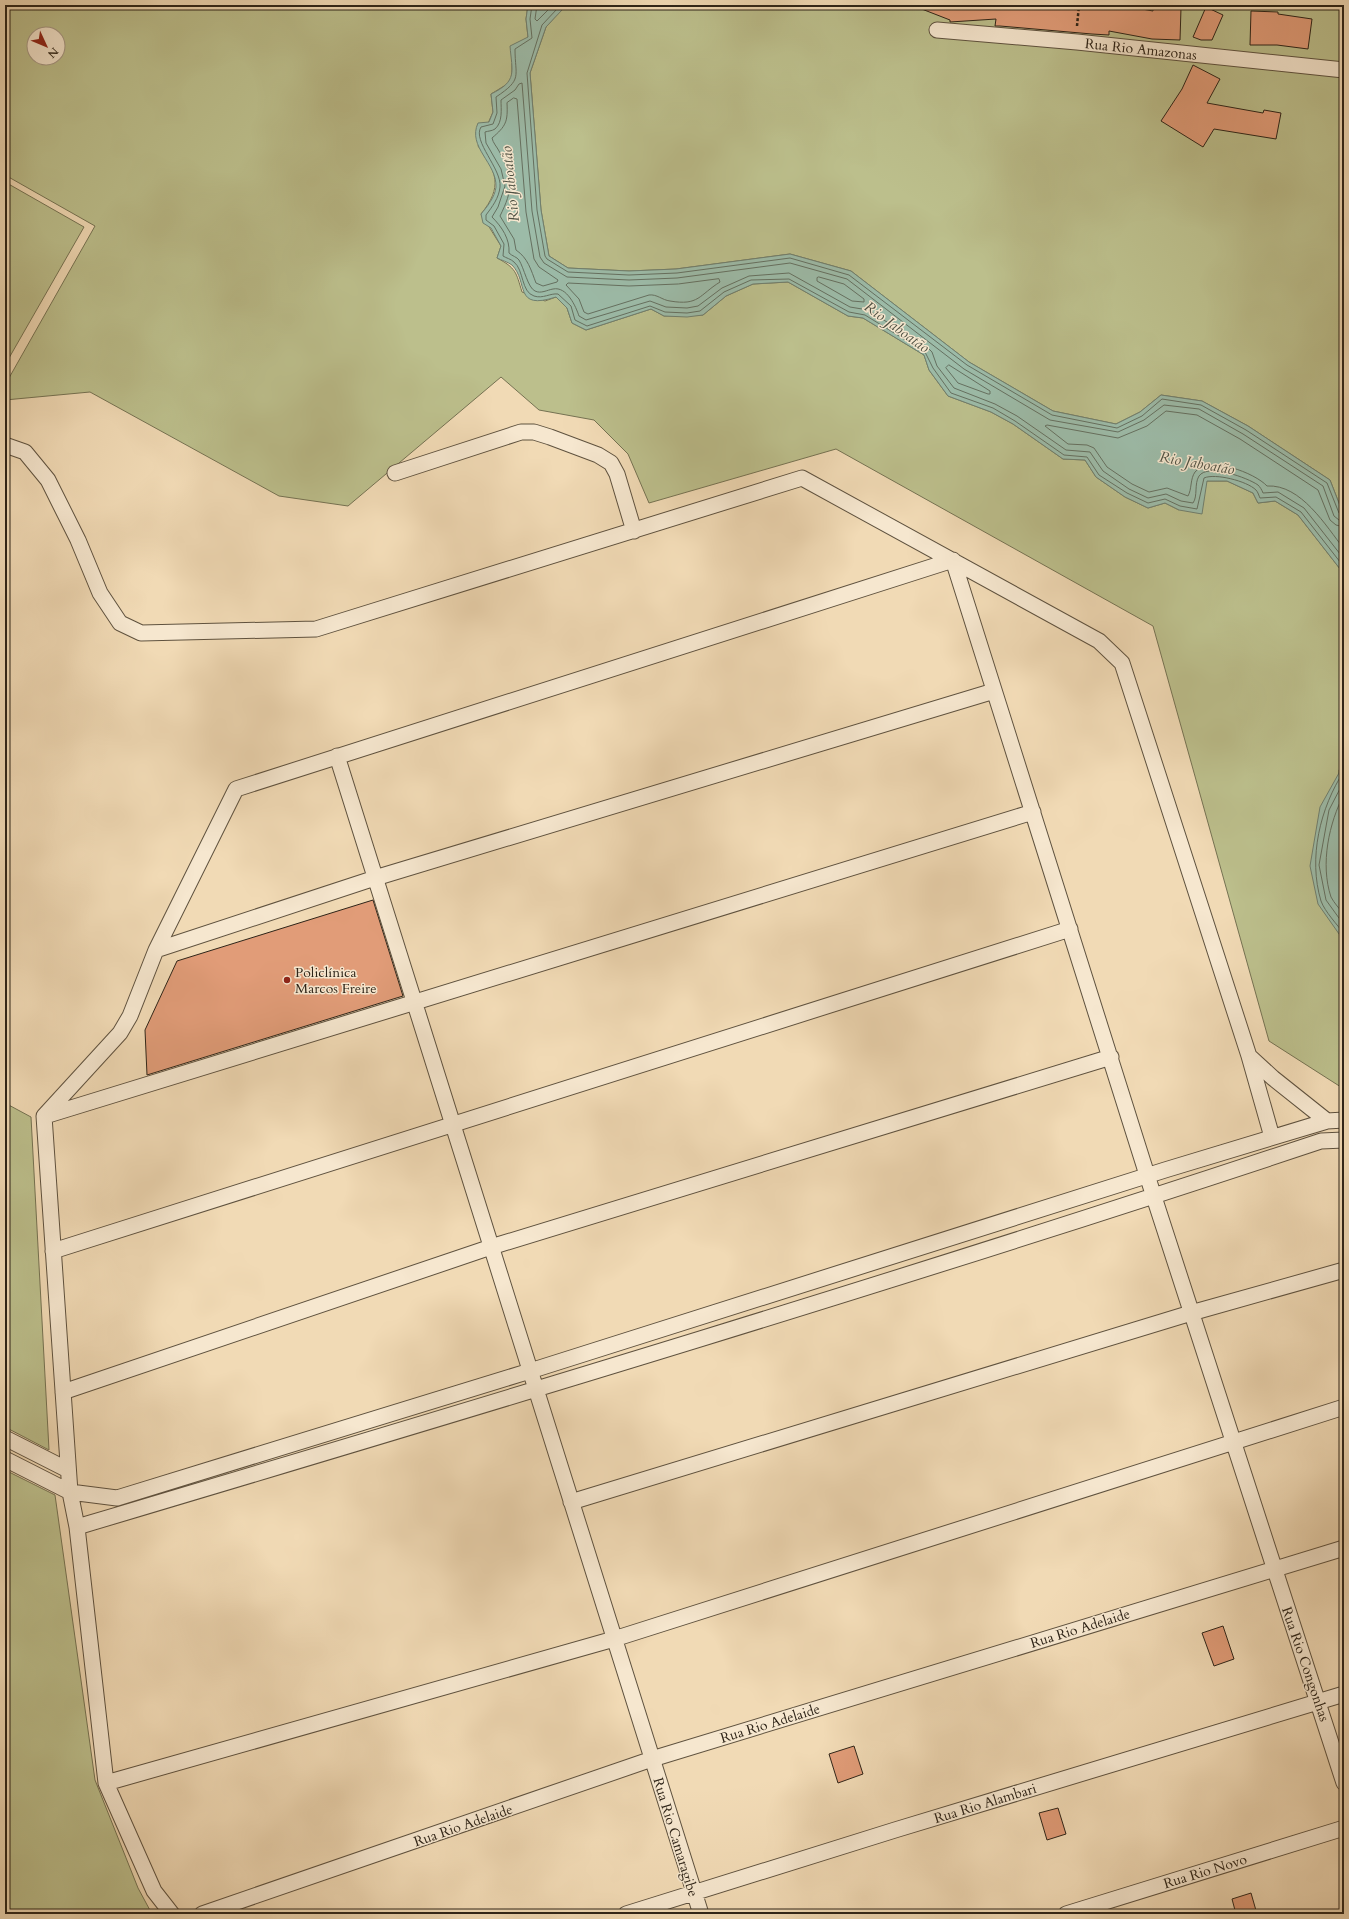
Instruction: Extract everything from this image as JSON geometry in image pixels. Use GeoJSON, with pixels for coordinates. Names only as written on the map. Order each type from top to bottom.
{"type":"FeatureCollection","features":[{"type":"Feature","properties":{"kind":"street","name":"Rua Rio Amazonas"},"geometry":{"type":"LineString","coordinates":[[937,30],[1077,42],[1344,70]]}},
{"type":"Feature","properties":{"kind":"street"},"geometry":{"type":"LineString","coordinates":[[395,473],[521,432],[534,432],[598,455],[611,463],[617,474],[634,531]]}},
{"type":"Feature","properties":{"kind":"street"},"geometry":{"type":"LineString","coordinates":[[5,445],[25,452],[48,480],[78,540],[100,593],[120,622],[141,633],[316,629],[802,478],[953,560],[1099,642],[1122,663],[1249,1056],[1272,1137]]}},
{"type":"Feature","properties":{"kind":"street"},"geometry":{"type":"LineString","coordinates":[[172,1914],[154,1891],[106,1783],[76,1528],[70,1492],[44,1116],[120,1033],[130,1016],[156,950],[236,789],[953,560]]}},
{"type":"Feature","properties":{"kind":"street","name":"Rua Rio Congonhas"},"geometry":{"type":"LineString","coordinates":[[953,560],[1191,1313],[1319,1702],[1344,1783]]}},
{"type":"Feature","properties":{"kind":"street"},"geometry":{"type":"LineString","coordinates":[[156,950],[375,878],[994,691]]}},
{"type":"Feature","properties":{"kind":"street","name":"Rua Rio Camaragibe"},"geometry":{"type":"LineString","coordinates":[[337,756],[701,1914]]}},
{"type":"Feature","properties":{"kind":"street"},"geometry":{"type":"LineString","coordinates":[[44,1116],[1033,812]]}},
{"type":"Feature","properties":{"kind":"street"},"geometry":{"type":"LineString","coordinates":[[53,1251],[1070,929]]}},
{"type":"Feature","properties":{"kind":"street"},"geometry":{"type":"LineString","coordinates":[[1249,1056],[1273,1078],[1327,1121]]}},
{"type":"Feature","properties":{"kind":"street"},"geometry":{"type":"LineString","coordinates":[[63,1392],[491,1247],[1111,1057]]}},
{"type":"Feature","properties":{"kind":"street"},"geometry":{"type":"LineString","coordinates":[[5,1459],[70,1492],[117,1498],[530,1371],[1148,1175],[1327,1121],[1344,1120]]}},
{"type":"Feature","properties":{"kind":"street"},"geometry":{"type":"LineString","coordinates":[[76,1528],[536,1390],[1154,1196],[1321,1141],[1344,1140]]}},
{"type":"Feature","properties":{"kind":"street"},"geometry":{"type":"LineString","coordinates":[[571,1502],[1191,1313],[1344,1270]]}},
{"type":"Feature","properties":{"kind":"street"},"geometry":{"type":"LineString","coordinates":[[106,1783],[614,1639],[1233,1441],[1344,1407]]}},
{"type":"Feature","properties":{"kind":"street"},"geometry":{"type":"LineString","coordinates":[[5,1438],[68,1470]]}},
{"type":"Feature","properties":{"kind":"street","name":"Rua Rio Adelaide"},"geometry":{"type":"LineString","coordinates":[[202,1914],[652,1760],[1344,1548]]}},
{"type":"Feature","properties":{"kind":"street","name":"Rua Rio Alambari"},"geometry":{"type":"LineString","coordinates":[[626,1914],[895,1830],[1344,1694]]}},
{"type":"Feature","properties":{"kind":"street","name":"Rua Rio Novo"},"geometry":{"type":"LineString","coordinates":[[1066,1914],[1344,1828]]}},
{"type":"Feature","properties":{"kind":"path"},"geometry":{"type":"LineString","coordinates":[[1077,42],[1079,5]]}},
{"type":"Feature","properties":{"kind":"green space"},"geometry":{"type":"Polygon","coordinates":[[[5,5],[528,5],[526,19],[528,37],[512,64],[512,78],[509,83],[491,94],[493,112],[478,146],[490,164],[495,180],[495,187],[492,196],[481,214],[501,246],[497,258],[512,268],[522,292],[545,301],[556,297],[567,308],[572,323],[586,330],[651,309],[664,316],[703,315],[726,296],[753,284],[788,282],[848,316],[863,318],[924,355],[929,370],[948,396],[991,412],[1013,424],[1063,459],[1085,460],[1096,477],[1125,497],[1148,508],[1165,503],[1179,510],[1207,481],[1227,481],[1253,493],[1258,503],[1275,501],[1298,515],[1344,574],[1344,764],[1339,770],[1337,930],[1344,941],[1344,1089],[1269,1041],[1153,626],[836,449],[649,503],[628,454],[594,420],[539,410],[501,377],[348,506],[279,496],[90,392],[5,400],[5,385],[95,226],[5,175],[5,5]]]}},
{"type":"Feature","properties":{"kind":"green space"},"geometry":{"type":"Polygon","coordinates":[[[562,5],[1344,5],[1344,516],[1330,480],[1248,426],[1202,401],[1161,395],[1140,412],[1116,424],[1053,411],[969,362],[851,271],[790,254],[676,269],[629,271],[568,268],[549,256],[541,210],[530,73],[546,27],[561,10],[562,5]]]}},
{"type":"Feature","properties":{"kind":"green space"},"geometry":{"type":"Polygon","coordinates":[[[5,182],[84,227],[5,365],[5,182]]]}},
{"type":"Feature","properties":{"kind":"green space"},"geometry":{"type":"Polygon","coordinates":[[[5,1103],[31,1117],[49,1450],[5,1427],[5,1103]]]}},
{"type":"Feature","properties":{"kind":"green space"},"geometry":{"type":"Polygon","coordinates":[[[5,1470],[55,1495],[95,1780],[138,1888],[152,1914],[5,1914],[5,1470]]]}},
{"type":"Feature","properties":{"kind":"water","name":"Rio Jaboatão"},"geometry":{"type":"Polygon","coordinates":[[[528,5],[562,5],[562,10],[546,27],[530,73],[541,210],[549,256],[568,268],[629,271],[676,269],[790,254],[851,271],[969,362],[1053,411],[1116,424],[1140,412],[1161,395],[1202,401],[1248,426],[1330,480],[1344,516],[1344,574],[1298,515],[1275,501],[1258,503],[1253,493],[1227,481],[1207,481],[1202,514],[1179,510],[1165,503],[1148,508],[1125,497],[1096,477],[1085,460],[1063,459],[1013,424],[991,412],[948,396],[929,370],[924,355],[863,318],[848,316],[788,282],[753,284],[726,296],[703,315],[687,317],[664,316],[651,309],[586,330],[572,323],[567,308],[556,297],[542,300],[533,300],[528,298],[524,293],[517,272],[512,265],[497,258],[501,246],[491,228],[483,223],[481,214],[492,198],[496,187],[492,170],[476,140],[476,132],[478,123],[489,122],[493,112],[491,94],[506,85],[511,75],[512,69],[510,46],[528,37],[526,19],[528,5]]]}},
{"type":"Feature","properties":{"kind":"water"},"geometry":{"type":"Polygon","coordinates":[[[1344,764],[1344,941],[1318,904],[1310,866],[1320,807],[1344,764]]]}},
{"type":"Feature","properties":{"kind":"building"},"geometry":{"type":"Polygon","coordinates":[[[1120,5],[1153,11],[1153,7],[1181,8],[1180,40],[1152,39],[1109,31],[1109,35],[995,26],[996,19],[950,22],[950,20],[914,6],[1120,5]]]}},
{"type":"Feature","properties":{"kind":"building"},"geometry":{"type":"Polygon","coordinates":[[[1206,7],[1223,15],[1212,40],[1201,40],[1193,37],[1206,7]]]}},
{"type":"Feature","properties":{"kind":"building"},"geometry":{"type":"Polygon","coordinates":[[[1251,11],[1278,12],[1278,14],[1312,19],[1308,49],[1277,45],[1250,45],[1251,11]]]}},
{"type":"Feature","properties":{"kind":"building"},"geometry":{"type":"Polygon","coordinates":[[[1193,65],[1220,79],[1207,103],[1263,113],[1264,110],[1281,113],[1276,139],[1214,129],[1203,147],[1161,121],[1182,89],[1193,65]]]}},
{"type":"Feature","properties":{"kind":"building","name":"Policlínica Marcos Freire"},"geometry":{"type":"Polygon","coordinates":[[[373,900],[403,996],[147,1075],[145,1030],[177,961],[373,900]]]}},
{"type":"Feature","properties":{"kind":"building"},"geometry":{"type":"Polygon","coordinates":[[[1223,1626],[1234,1659],[1214,1666],[1202,1633],[1223,1626]]]}},
{"type":"Feature","properties":{"kind":"building"},"geometry":{"type":"Polygon","coordinates":[[[854,1746],[863,1774],[838,1783],[829,1754],[854,1746]]]}},
{"type":"Feature","properties":{"kind":"building"},"geometry":{"type":"Polygon","coordinates":[[[1058,1808],[1066,1834],[1047,1840],[1039,1813],[1058,1808]]]}},
{"type":"Feature","properties":{"kind":"building"},"geometry":{"type":"Polygon","coordinates":[[[1251,1893],[1257,1914],[1236,1914],[1232,1899],[1251,1893]]]}},
{"type":"Feature","properties":{"kind":"place","name":"Policlínica Marcos Freire"},"geometry":{"type":"Point","coordinates":[287,980]}}]}
